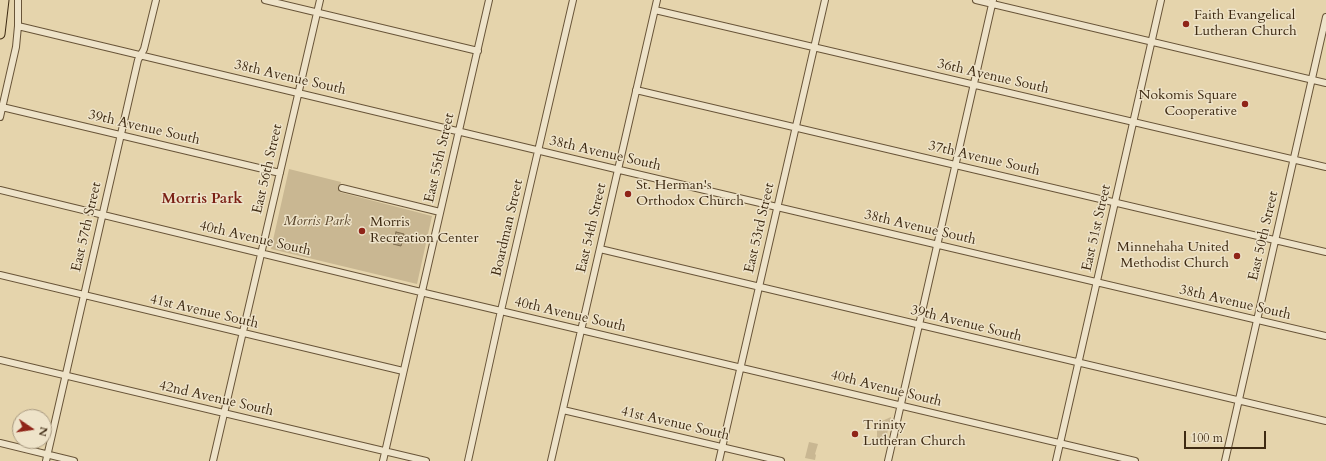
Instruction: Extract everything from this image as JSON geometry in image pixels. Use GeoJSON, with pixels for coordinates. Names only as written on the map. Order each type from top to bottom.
{"type":"FeatureCollection","features":[{"type":"Feature","properties":{"kind":"highway"},"geometry":{"type":"LineString","coordinates":[[0,34],[4,0]]}},
{"type":"Feature","properties":{"kind":"street"},"geometry":{"type":"LineString","coordinates":[[0,117],[13,59],[18,26],[18,0]]}},
{"type":"Feature","properties":{"kind":"street","name":"East 57th Street"},"geometry":{"type":"LineString","coordinates":[[46,458],[138,60],[144,49],[156,0]]}},
{"type":"Feature","properties":{"kind":"street"},"geometry":{"type":"LineString","coordinates":[[265,0],[478,51]]}},
{"type":"Feature","properties":{"kind":"street","name":"East 56th Street"},"geometry":{"type":"LineString","coordinates":[[213,461],[244,333],[320,0]]}},
{"type":"Feature","properties":{"kind":"street","name":"East 55th Street"},"geometry":{"type":"LineString","coordinates":[[382,461],[489,0]]}},
{"type":"Feature","properties":{"kind":"street","name":"Boardman Street"},"geometry":{"type":"LineString","coordinates":[[468,461],[573,0]]}},
{"type":"Feature","properties":{"kind":"street","name":"East 54th Street"},"geometry":{"type":"LineString","coordinates":[[551,461],[657,0]]}},
{"type":"Feature","properties":{"kind":"street","name":"East 53rd Street"},"geometry":{"type":"LineString","coordinates":[[719,461],[795,127],[826,0]]}},
{"type":"Feature","properties":{"kind":"street"},"geometry":{"type":"LineString","coordinates":[[976,0],[993,2],[1152,42],[1326,83]]}},
{"type":"Feature","properties":{"kind":"street","name":"East 51st Street"},"geometry":{"type":"LineString","coordinates":[[1056,461],[1162,0]]}},
{"type":"Feature","properties":{"kind":"street"},"geometry":{"type":"LineString","coordinates":[[888,461],[993,2]]}},
{"type":"Feature","properties":{"kind":"street","name":"36th Avenue South"},"geometry":{"type":"LineString","coordinates":[[655,10],[1326,167]]}},
{"type":"Feature","properties":{"kind":"street","name":"East 50th Street"},"geometry":{"type":"LineString","coordinates":[[1225,461],[1326,17]]}},
{"type":"Feature","properties":{"kind":"street","name":"38th Avenue South"},"geometry":{"type":"LineString","coordinates":[[18,26],[618,170],[1326,336]]}},
{"type":"Feature","properties":{"kind":"street","name":"37th Avenue South"},"geometry":{"type":"LineString","coordinates":[[636,90],[1326,252]]}},
{"type":"Feature","properties":{"kind":"street","name":"39th Avenue South"},"geometry":{"type":"LineString","coordinates":[[2,106],[280,173]]}},
{"type":"Feature","properties":{"kind":"street"},"geometry":{"type":"LineString","coordinates":[[342,188],[440,212]]}},
{"type":"Feature","properties":{"kind":"street","name":"40th Avenue South"},"geometry":{"type":"LineString","coordinates":[[0,190],[103,216],[1135,461]]}},
{"type":"Feature","properties":{"kind":"street","name":"39th Avenue South"},"geometry":{"type":"LineString","coordinates":[[600,249],[1326,421]]}},
{"type":"Feature","properties":{"kind":"street","name":"41st Avenue South"},"geometry":{"type":"LineString","coordinates":[[0,275],[403,371]]}},
{"type":"Feature","properties":{"kind":"street","name":"42nd Avenue South"},"geometry":{"type":"LineString","coordinates":[[0,360],[426,461]]}},
{"type":"Feature","properties":{"kind":"street","name":"41st Avenue South"},"geometry":{"type":"LineString","coordinates":[[563,410],[781,461]]}},
{"type":"Feature","properties":{"kind":"street"},"geometry":{"type":"LineString","coordinates":[[0,443],[46,458],[74,461]]}},
{"type":"Feature","properties":{"kind":"green space","name":"Morris Park"},"geometry":{"type":"Polygon","coordinates":[[[289,169],[341,182],[339,192],[432,216],[417,284],[271,249],[289,169]]]}},
{"type":"Feature","properties":{"kind":"green space"},"geometry":{"type":"Polygon","coordinates":[[[891,417],[884,447],[877,437],[877,430],[882,421],[891,417]]]}},
{"type":"Feature","properties":{"kind":"green space"},"geometry":{"type":"Polygon","coordinates":[[[809,442],[818,444],[815,460],[805,458],[809,442]]]}},
{"type":"Feature","properties":{"kind":"shaded area"},"geometry":{"type":"Polygon","coordinates":[[[396,232],[404,234],[401,246],[393,244],[396,232]]]}},
{"type":"Feature","properties":{"kind":"place","name":"Faith Evangelical Lutheran Church"},"geometry":{"type":"Point","coordinates":[1186,24]}},
{"type":"Feature","properties":{"kind":"place","name":"Nokomis Square Cooperative"},"geometry":{"type":"Point","coordinates":[1245,104]}},
{"type":"Feature","properties":{"kind":"place","name":"St. Herman's Orthodox Church"},"geometry":{"type":"Point","coordinates":[628,194]}},
{"type":"Feature","properties":{"kind":"place","name":"Morris Recreation Center"},"geometry":{"type":"Point","coordinates":[362,231]}},
{"type":"Feature","properties":{"kind":"place","name":"Minnehaha United Methodist Church"},"geometry":{"type":"Point","coordinates":[1237,256]}},
{"type":"Feature","properties":{"kind":"place","name":"Trinity Lutheran Church"},"geometry":{"type":"Point","coordinates":[855,434]}},
{"type":"Feature","properties":{"kind":"district","name":"Morris Park"},"geometry":{"type":"Point","coordinates":[202,200]}}]}
